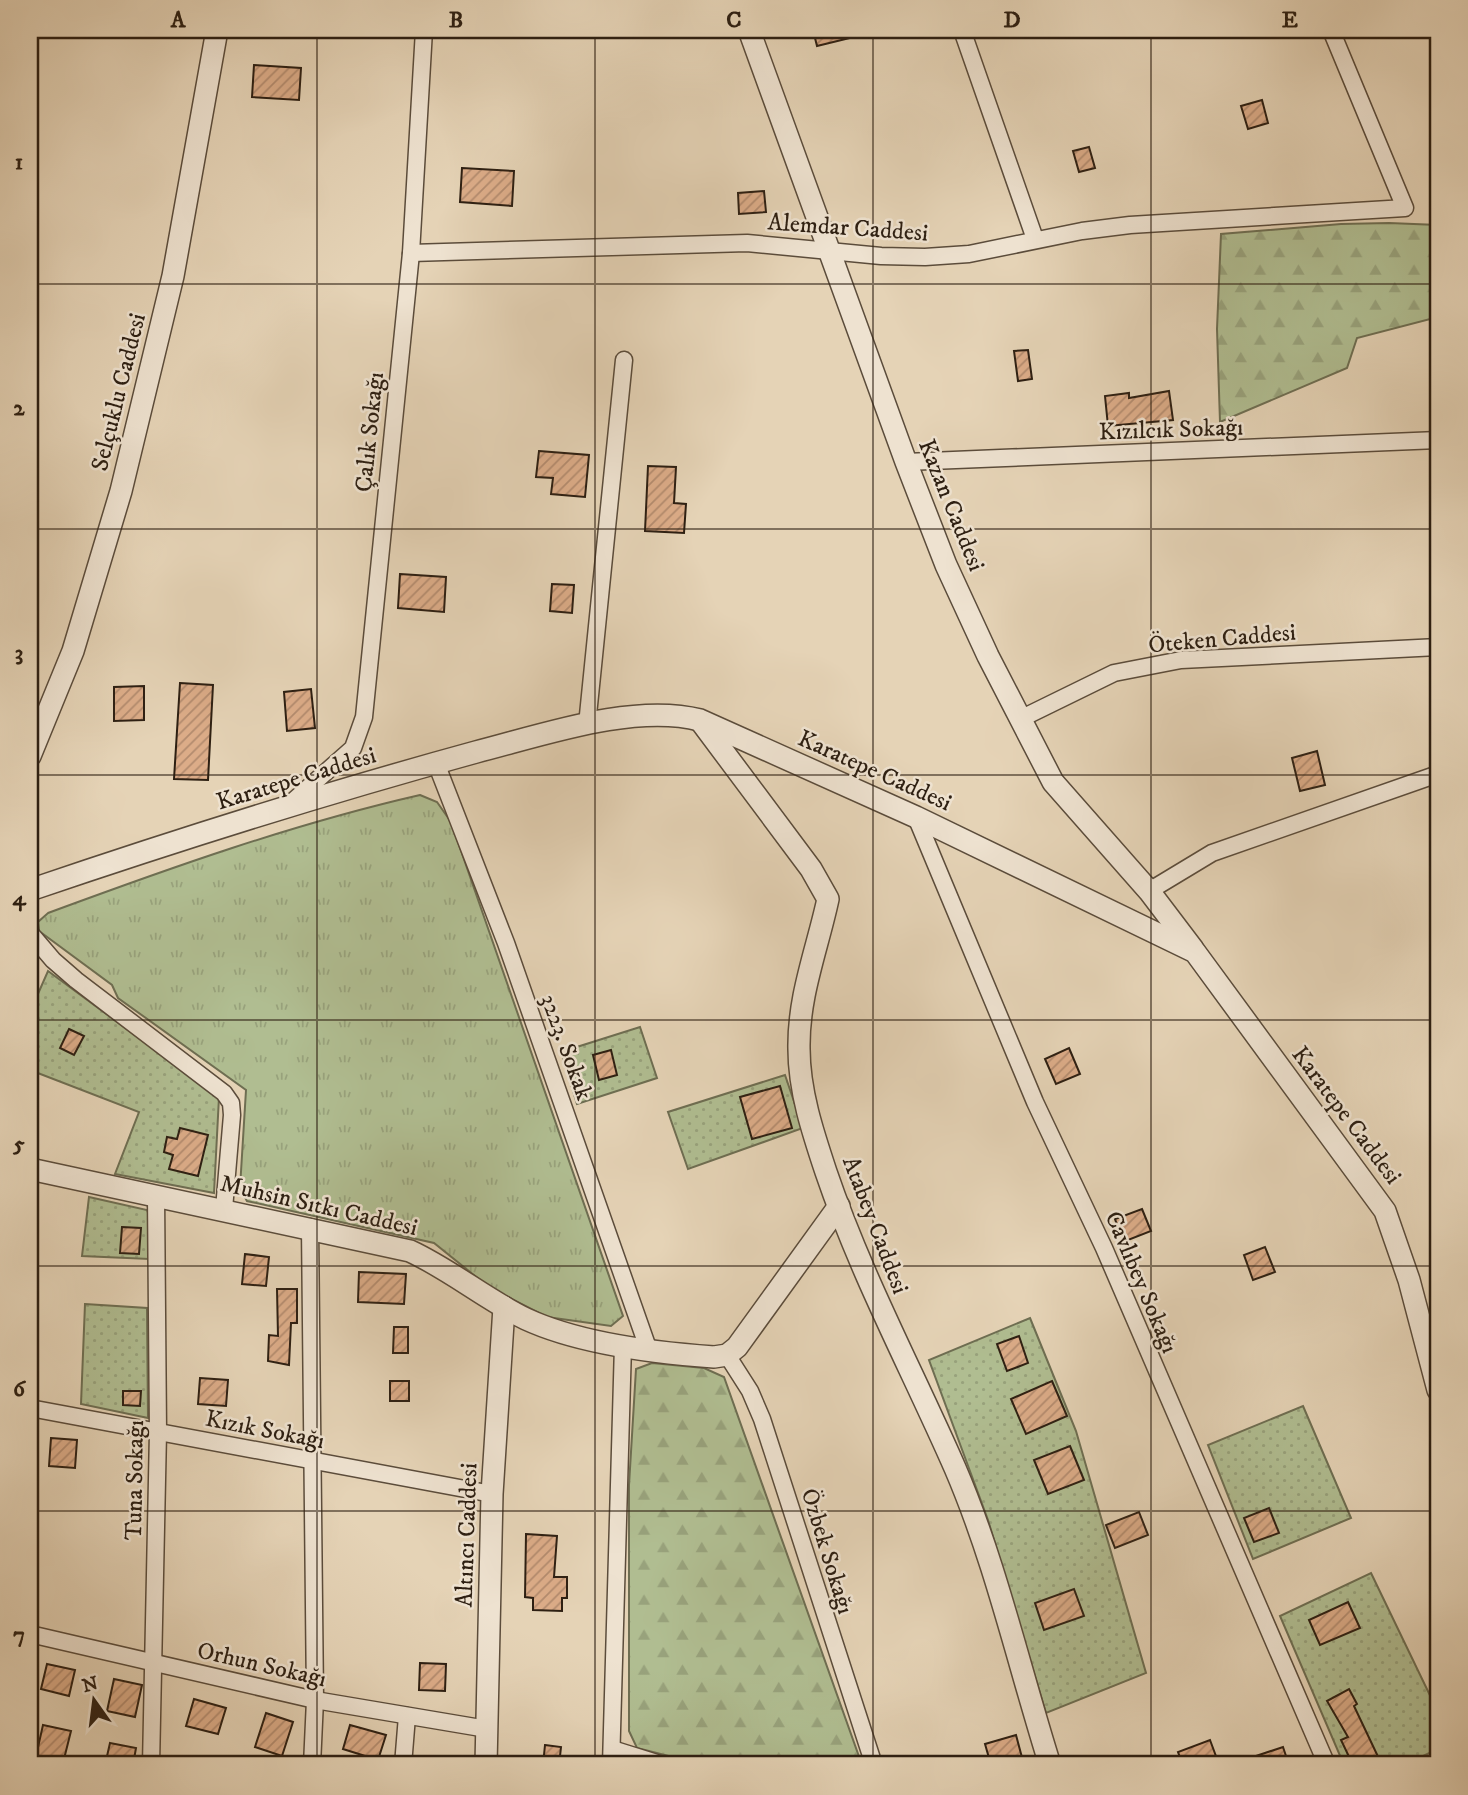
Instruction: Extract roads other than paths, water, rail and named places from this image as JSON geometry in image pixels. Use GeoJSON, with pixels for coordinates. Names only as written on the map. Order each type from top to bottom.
{"type":"FeatureCollection","features":[{"type":"Feature","properties":{"kind":"street","name":"Selçuklu Caddesi"},"geometry":{"type":"LineString","coordinates":[[30,756],[73,651],[121,491],[173,276],[217,30]]}},
{"type":"Feature","properties":{"kind":"street","name":"Çalık Sokağı"},"geometry":{"type":"LineString","coordinates":[[287,807],[345,758],[354,748],[362,725],[411,253],[424,30]]}},
{"type":"Feature","properties":{"kind":"street","name":"Kazan Caddesi"},"geometry":{"type":"LineString","coordinates":[[749,30],[946,565],[1020,719],[1053,782],[1073,808],[1149,891],[1195,952]]}},
{"type":"Feature","properties":{"kind":"street"},"geometry":{"type":"LineString","coordinates":[[962,30],[1035,239]]}},
{"type":"Feature","properties":{"kind":"street","name":"Alemdar Caddesi"},"geometry":{"type":"LineString","coordinates":[[411,253],[701,244],[828,249],[881,256],[925,257],[969,254],[1035,239],[1130,225],[1405,208],[1331,30]]}},
{"type":"Feature","properties":{"kind":"street"},"geometry":{"type":"LineString","coordinates":[[587,725],[624,360]]}},
{"type":"Feature","properties":{"kind":"street","name":"Kızılcık Sokağı"},"geometry":{"type":"LineString","coordinates":[[906,462],[1438,440]]}},
{"type":"Feature","properties":{"kind":"street","name":"Öteken Caddesi"},"geometry":{"type":"LineString","coordinates":[[1020,719],[1089,683],[1146,666],[1181,660],[1438,648]]}},
{"type":"Feature","properties":{"kind":"street","name":"Karatepe Caddesi"},"geometry":{"type":"LineString","coordinates":[[30,890],[287,807],[436,763],[587,725],[662,716],[701,720],[916,817],[1195,952],[1385,1211],[1409,1280],[1438,1390]]}},
{"type":"Feature","properties":{"kind":"street","name":"Atabey Caddesi"},"geometry":{"type":"LineString","coordinates":[[701,720],[811,869],[828,899],[803,995],[799,1051],[809,1116],[839,1206],[883,1315],[964,1494],[990,1566],[1050,1765]]}},
{"type":"Feature","properties":{"kind":"street","name":"3223. Sokak"},"geometry":{"type":"LineString","coordinates":[[436,763],[506,943],[648,1348]]}},
{"type":"Feature","properties":{"kind":"street"},"geometry":{"type":"LineString","coordinates":[[1149,891],[1185,866],[1223,848],[1438,774]]}},
{"type":"Feature","properties":{"kind":"street","name":"Cavlıbey Sokağı"},"geometry":{"type":"LineString","coordinates":[[916,817],[1035,1102],[1104,1248],[1327,1765]]}},
{"type":"Feature","properties":{"kind":"street"},"geometry":{"type":"LineString","coordinates":[[30,933],[53,960],[76,979],[224,1093],[230,1103],[232,1115],[224,1209]]}},
{"type":"Feature","properties":{"kind":"street","name":"Muhsin Sıtkı Caddesi"},"geometry":{"type":"LineString","coordinates":[[30,1169],[310,1227],[410,1251],[440,1265],[504,1307],[558,1331],[624,1345],[698,1356],[727,1355]]}},
{"type":"Feature","properties":{"kind":"street","name":"Tuna Sokağı"},"geometry":{"type":"LineString","coordinates":[[151,1765],[158,1432],[156,1195]]}},
{"type":"Feature","properties":{"kind":"street"},"geometry":{"type":"LineString","coordinates":[[727,1355],[737,1348],[839,1206]]}},
{"type":"Feature","properties":{"kind":"street"},"geometry":{"type":"LineString","coordinates":[[310,1227],[315,1700],[312,1765]]}},
{"type":"Feature","properties":{"kind":"street","name":"Altıncı Caddesi"},"geometry":{"type":"LineString","coordinates":[[486,1765],[492,1494],[504,1307]]}},
{"type":"Feature","properties":{"kind":"street"},"geometry":{"type":"LineString","coordinates":[[624,1345],[611,1757],[663,1765]]}},
{"type":"Feature","properties":{"kind":"street","name":"Özbek Sokağı"},"geometry":{"type":"LineString","coordinates":[[727,1355],[750,1391],[762,1419],[874,1765]]}},
{"type":"Feature","properties":{"kind":"street","name":"Kızık Sokağı"},"geometry":{"type":"LineString","coordinates":[[30,1408],[492,1494]]}},
{"type":"Feature","properties":{"kind":"street","name":"Orhun Sokağı"},"geometry":{"type":"LineString","coordinates":[[30,1634],[315,1700],[487,1729]]}},
{"type":"Feature","properties":{"kind":"street"},"geometry":{"type":"LineString","coordinates":[[403,1765],[407,1716]]}}]}
